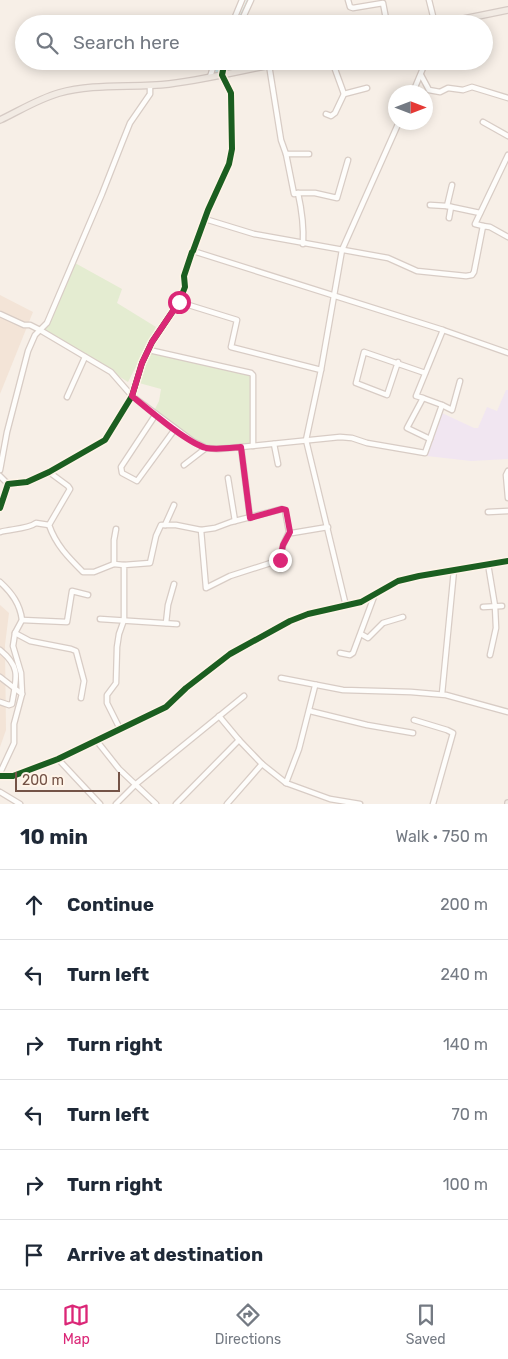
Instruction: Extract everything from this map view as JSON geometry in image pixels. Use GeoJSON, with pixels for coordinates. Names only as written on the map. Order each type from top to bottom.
{"type":"FeatureCollection","features":[{"type":"Feature","properties":{"kind":"main road"},"geometry":{"type":"LineString","coordinates":[[483,15],[508,10]]}},
{"type":"Feature","properties":{"kind":"main road"},"geometry":{"type":"LineString","coordinates":[[0,120],[44,98],[60,93],[80,89],[150,86],[210,78],[246,70]]}},
{"type":"Feature","properties":{"kind":"street"},"geometry":{"type":"LineString","coordinates":[[236,15],[242,0]]}},
{"type":"Feature","properties":{"kind":"street"},"geometry":{"type":"LineString","coordinates":[[244,15],[251,0]]}},
{"type":"Feature","properties":{"kind":"street"},"geometry":{"type":"LineString","coordinates":[[348,0],[350,7],[353,8],[383,3],[385,15]]}},
{"type":"Feature","properties":{"kind":"street"},"geometry":{"type":"LineString","coordinates":[[429,0],[433,15]]}},
{"type":"Feature","properties":{"kind":"street"},"geometry":{"type":"LineString","coordinates":[[210,78],[212,70]]}},
{"type":"Feature","properties":{"kind":"street"},"geometry":{"type":"LineString","coordinates":[[8,484],[27,482],[49,472],[105,440],[132,396],[148,350],[179,302],[186,286],[184,276],[229,164],[232,149],[231,93],[222,75],[223,70]]}},
{"type":"Feature","properties":{"kind":"street"},"geometry":{"type":"LineString","coordinates":[[270,70],[281,140],[286,154],[294,194],[315,194],[336,198],[348,160]]}},
{"type":"Feature","properties":{"kind":"street"},"geometry":{"type":"LineString","coordinates":[[326,114],[331,116],[335,113],[344,94],[335,70]]}},
{"type":"Feature","properties":{"kind":"street"},"geometry":{"type":"LineString","coordinates":[[416,85],[423,70]]}},
{"type":"Feature","properties":{"kind":"street"},"geometry":{"type":"LineString","coordinates":[[421,74],[428,90],[440,92],[448,88],[463,90],[472,87],[508,98]]}},
{"type":"Feature","properties":{"kind":"street"},"geometry":{"type":"LineString","coordinates":[[0,470],[23,370],[35,335],[47,323],[122,142],[130,124],[150,94],[150,86]]}},
{"type":"Feature","properties":{"kind":"street"},"geometry":{"type":"LineString","coordinates":[[344,94],[367,88]]}},
{"type":"Feature","properties":{"kind":"street"},"geometry":{"type":"LineString","coordinates":[[483,122],[508,136]]}},
{"type":"Feature","properties":{"kind":"street"},"geometry":{"type":"LineString","coordinates":[[346,606],[306,440],[321,370],[342,250],[395,130]]}},
{"type":"Feature","properties":{"kind":"street"},"geometry":{"type":"LineString","coordinates":[[286,154],[309,154]]}},
{"type":"Feature","properties":{"kind":"street"},"geometry":{"type":"LineString","coordinates":[[508,155],[475,224],[490,227],[508,236]]}},
{"type":"Feature","properties":{"kind":"street"},"geometry":{"type":"LineString","coordinates":[[449,218],[452,184]]}},
{"type":"Feature","properties":{"kind":"street"},"geometry":{"type":"LineString","coordinates":[[298,194],[304,227],[303,244]]}},
{"type":"Feature","properties":{"kind":"street"},"geometry":{"type":"LineString","coordinates":[[430,205],[480,213]]}},
{"type":"Feature","properties":{"kind":"street"},"geometry":{"type":"LineString","coordinates":[[205,220],[254,234],[388,258],[417,271],[472,275],[483,226]]}},
{"type":"Feature","properties":{"kind":"street"},"geometry":{"type":"LineString","coordinates":[[193,251],[443,330],[508,353]]}},
{"type":"Feature","properties":{"kind":"street"},"geometry":{"type":"LineString","coordinates":[[179,302],[237,320],[232,347],[321,370]]}},
{"type":"Feature","properties":{"kind":"street"},"geometry":{"type":"LineString","coordinates":[[0,314],[40,330],[111,372],[132,396],[175,429],[206,448],[218,449],[340,437],[425,453],[442,406]]}},
{"type":"Feature","properties":{"kind":"street"},"geometry":{"type":"LineString","coordinates":[[443,330],[416,396],[452,410],[460,381]]}},
{"type":"Feature","properties":{"kind":"street"},"geometry":{"type":"LineString","coordinates":[[148,350],[254,375],[254,446]]}},
{"type":"Feature","properties":{"kind":"street"},"geometry":{"type":"LineString","coordinates":[[398,362],[387,395],[356,383],[364,352],[398,362],[425,373]]}},
{"type":"Feature","properties":{"kind":"street"},"geometry":{"type":"LineString","coordinates":[[67,397],[85,357]]}},
{"type":"Feature","properties":{"kind":"street"},"geometry":{"type":"LineString","coordinates":[[423,398],[407,428],[430,439]]}},
{"type":"Feature","properties":{"kind":"street"},"geometry":{"type":"LineString","coordinates":[[156,414],[120,467],[122,473],[137,481],[175,429]]}},
{"type":"Feature","properties":{"kind":"street"},"geometry":{"type":"LineString","coordinates":[[274,444],[278,464]]}},
{"type":"Feature","properties":{"kind":"street"},"geometry":{"type":"LineString","coordinates":[[241,447],[250,518]]}},
{"type":"Feature","properties":{"kind":"street"},"geometry":{"type":"LineString","coordinates":[[184,465],[206,448]]}},
{"type":"Feature","properties":{"kind":"street"},"geometry":{"type":"LineString","coordinates":[[508,471],[506,475],[508,498]]}},
{"type":"Feature","properties":{"kind":"street"},"geometry":{"type":"LineString","coordinates":[[49,472],[70,489],[49,525],[53,538],[62,552],[83,572],[94,572],[114,564],[150,563],[159,527],[165,525],[201,530],[221,527],[235,521],[284,509],[290,532],[283,545],[280,560],[230,576],[206,588],[201,530]]}},
{"type":"Feature","properties":{"kind":"street"},"geometry":{"type":"LineString","coordinates":[[0,476],[8,484]]}},
{"type":"Feature","properties":{"kind":"street"},"geometry":{"type":"LineString","coordinates":[[228,478],[235,521]]}},
{"type":"Feature","properties":{"kind":"street"},"geometry":{"type":"LineString","coordinates":[[0,508],[8,484]]}},
{"type":"Feature","properties":{"kind":"street"},"geometry":{"type":"LineString","coordinates":[[165,525],[174,505]]}},
{"type":"Feature","properties":{"kind":"street"},"geometry":{"type":"LineString","coordinates":[[488,512],[508,511]]}},
{"type":"Feature","properties":{"kind":"street"},"geometry":{"type":"LineString","coordinates":[[0,532],[15,528],[31,527],[36,523],[49,525]]}},
{"type":"Feature","properties":{"kind":"street"},"geometry":{"type":"LineString","coordinates":[[290,532],[294,534],[328,527]]}},
{"type":"Feature","properties":{"kind":"street"},"geometry":{"type":"LineString","coordinates":[[114,564],[116,529]]}},
{"type":"Feature","properties":{"kind":"street"},"geometry":{"type":"LineString","coordinates":[[0,582],[17,602],[22,620],[15,634],[13,646],[21,673],[22,694],[14,724],[14,743],[0,774],[13,776],[58,759],[166,707],[186,688],[230,654],[290,621],[308,614],[361,602],[398,581],[508,560]]}},
{"type":"Feature","properties":{"kind":"street"},"geometry":{"type":"LineString","coordinates":[[488,564],[495,606],[496,628],[490,654]]}},
{"type":"Feature","properties":{"kind":"street"},"geometry":{"type":"LineString","coordinates":[[120,729],[107,703],[107,695],[116,683],[116,647],[124,620],[124,565]]}},
{"type":"Feature","properties":{"kind":"street"},"geometry":{"type":"LineString","coordinates":[[442,694],[454,570]]}},
{"type":"Feature","properties":{"kind":"street"},"geometry":{"type":"LineString","coordinates":[[166,623],[168,605],[174,584]]}},
{"type":"Feature","properties":{"kind":"street"},"geometry":{"type":"LineString","coordinates":[[22,620],[67,622],[72,591],[88,595]]}},
{"type":"Feature","properties":{"kind":"street"},"geometry":{"type":"LineString","coordinates":[[340,652],[352,655],[375,594]]}},
{"type":"Feature","properties":{"kind":"street"},"geometry":{"type":"LineString","coordinates":[[483,607],[502,606]]}},
{"type":"Feature","properties":{"kind":"street"},"geometry":{"type":"LineString","coordinates":[[361,634],[368,638],[383,623],[403,616]]}},
{"type":"Feature","properties":{"kind":"street"},"geometry":{"type":"LineString","coordinates":[[100,619],[177,624]]}},
{"type":"Feature","properties":{"kind":"street"},"geometry":{"type":"LineString","coordinates":[[15,634],[30,640],[76,651],[84,681],[81,698]]}},
{"type":"Feature","properties":{"kind":"street"},"geometry":{"type":"LineString","coordinates":[[0,650],[14,664],[16,677],[11,705],[0,702]]}},
{"type":"Feature","properties":{"kind":"street"},"geometry":{"type":"LineString","coordinates":[[0,676],[22,694]]}},
{"type":"Feature","properties":{"kind":"street"},"geometry":{"type":"LineString","coordinates":[[281,678],[343,690],[442,694],[508,712]]}},
{"type":"Feature","properties":{"kind":"street"},"geometry":{"type":"LineString","coordinates":[[286,783],[295,762],[316,685]]}},
{"type":"Feature","properties":{"kind":"street"},"geometry":{"type":"LineString","coordinates":[[116,804],[136,784],[244,696]]}},
{"type":"Feature","properties":{"kind":"street"},"geometry":{"type":"LineString","coordinates":[[310,711],[366,725],[413,733]]}},
{"type":"Feature","properties":{"kind":"street"},"geometry":{"type":"LineString","coordinates":[[219,716],[262,764],[286,783],[330,799],[360,804]]}},
{"type":"Feature","properties":{"kind":"street"},"geometry":{"type":"LineString","coordinates":[[414,720],[447,730],[453,734],[433,804]]}},
{"type":"Feature","properties":{"kind":"street"},"geometry":{"type":"LineString","coordinates":[[96,740],[119,769],[156,804]]}},
{"type":"Feature","properties":{"kind":"street"},"geometry":{"type":"LineString","coordinates":[[176,804],[239,740]]}},
{"type":"Feature","properties":{"kind":"street"},"geometry":{"type":"LineString","coordinates":[[58,759],[100,804]]}},
{"type":"Feature","properties":{"kind":"street"},"geometry":{"type":"LineString","coordinates":[[226,804],[262,764]]}},
{"type":"Feature","properties":{"kind":"street"},"geometry":{"type":"LineString","coordinates":[[0,792],[20,804]]}},
{"type":"Feature","properties":{"kind":"shaded area"},"geometry":{"type":"Polygon","coordinates":[[[0,295],[33,312],[0,394],[0,295]]]}},
{"type":"Feature","properties":{"kind":"shaded area"},"geometry":{"type":"Polygon","coordinates":[[[506,390],[508,390],[508,459],[471,461],[427,456],[442,413],[474,428],[478,428],[487,407],[497,411],[506,390]]]}},
{"type":"Feature","properties":{"kind":"shaded area"},"geometry":{"type":"Polygon","coordinates":[[[0,605],[9,613],[5,645],[6,730],[0,747],[0,605]]]}},
{"type":"Feature","properties":{"kind":"green space"},"geometry":{"type":"Polygon","coordinates":[[[75,263],[122,289],[117,303],[156,327],[128,382],[45,330],[75,263]]]}},
{"type":"Feature","properties":{"kind":"green space"},"geometry":{"type":"Polygon","coordinates":[[[150,352],[252,375],[252,444],[223,447],[199,443],[178,431],[154,411],[159,401],[161,389],[139,383],[150,352]]]}},
{"type":"Feature","properties":{"kind":"waterway"},"geometry":{"type":"LineString","coordinates":[[242,15],[249,0]]}},
{"type":"Feature","properties":{"kind":"cycle path"},"geometry":{"type":"LineString","coordinates":[[0,508],[8,484],[27,482],[49,472],[105,440],[132,396],[142,363],[152,342],[179,302],[185,287],[184,276],[192,252],[208,210],[229,164],[232,149],[231,93],[222,75],[223,70]]}},
{"type":"Feature","properties":{"kind":"cycle path"},"geometry":{"type":"LineString","coordinates":[[0,776],[13,776],[58,759],[166,707],[186,688],[230,654],[290,621],[308,614],[361,602],[398,581],[508,561]]}},
{"type":"Feature","properties":{"kind":"route"},"geometry":{"type":"LineString","coordinates":[[179,302],[152,342],[142,363],[132,396],[175,429],[206,448],[241,447],[250,518],[282,509],[286,510],[290,532],[283,545],[280,560]]}}]}
